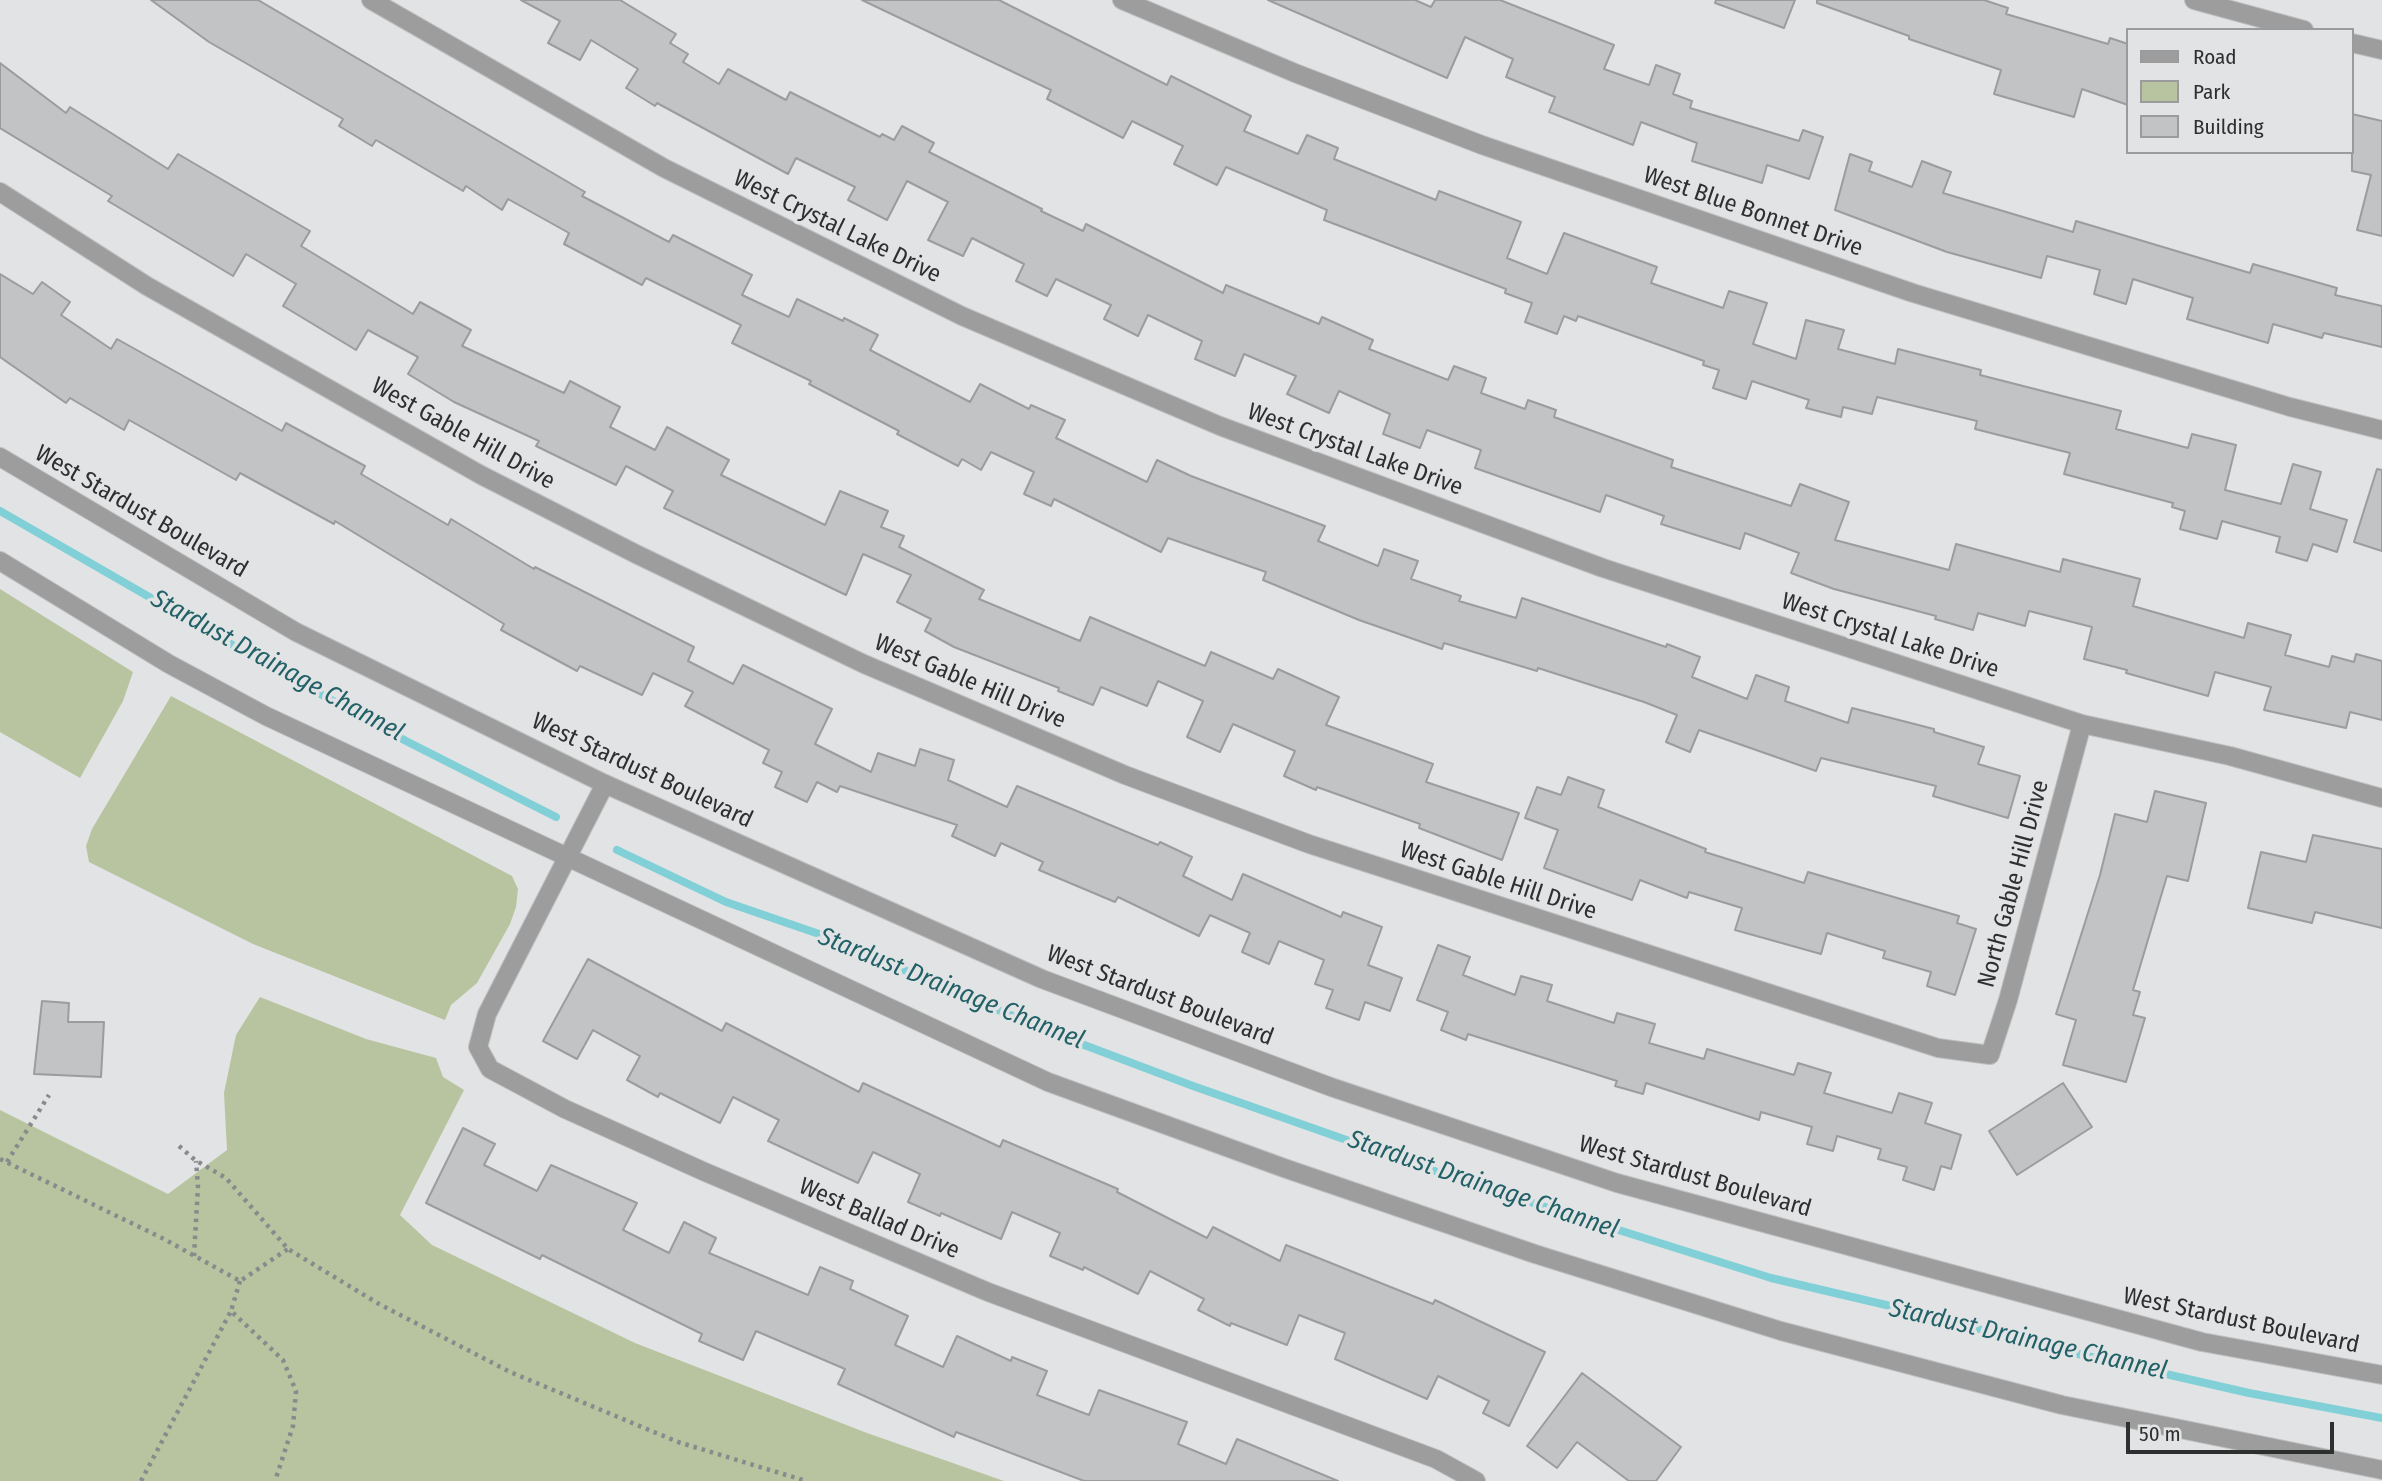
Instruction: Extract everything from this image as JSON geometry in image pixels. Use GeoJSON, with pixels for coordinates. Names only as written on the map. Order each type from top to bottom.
{"type":"FeatureCollection","features":[{"type":"Feature","properties":{"kind":"street","name":"West Crystal Lake Drive"},"geometry":{"type":"LineString","coordinates":[[371,0],[664,168],[962,316],[1220,426],[1602,568],[2081,724],[2230,756],[2382,798]]}},
{"type":"Feature","properties":{"kind":"street","name":"West Blue Bonnet Drive"},"geometry":{"type":"LineString","coordinates":[[1122,0],[1294,73],[1482,145],[1913,293],[2290,407],[2382,430]]}},
{"type":"Feature","properties":{"kind":"street"},"geometry":{"type":"LineString","coordinates":[[2194,0],[2297,28]]}},
{"type":"Feature","properties":{"kind":"street"},"geometry":{"type":"LineString","coordinates":[[2354,43],[2382,50]]}},
{"type":"Feature","properties":{"kind":"street","name":"West Gable Hill Drive"},"geometry":{"type":"LineString","coordinates":[[0,192],[147,286],[481,475],[636,554],[877,669],[1125,775],[1309,844],[1937,1048],[1990,1055]]}},
{"type":"Feature","properties":{"kind":"street","name":"West Stardust Boulevard"},"geometry":{"type":"LineString","coordinates":[[0,457],[296,632],[605,784],[1042,979],[1331,1087],[1617,1183],[2202,1342],[2382,1376]]}},
{"type":"Feature","properties":{"kind":"street"},"geometry":{"type":"LineString","coordinates":[[0,561],[169,664],[266,716],[1048,1082],[1284,1168],[1508,1245],[1782,1331],[2062,1405],[2382,1470]]}},
{"type":"Feature","properties":{"kind":"street","name":"North Gable Hill Drive"},"geometry":{"type":"LineString","coordinates":[[1990,1055],[2008,1000],[2081,724]]}},
{"type":"Feature","properties":{"kind":"street","name":"West Ballad Drive"},"geometry":{"type":"LineString","coordinates":[[605,784],[487,1014],[478,1047],[490,1069],[565,1109],[654,1149],[988,1292],[1436,1459],[1476,1481]]}},
{"type":"Feature","properties":{"kind":"path"},"geometry":{"type":"LineString","coordinates":[[7,1162],[49,1096]]}},
{"type":"Feature","properties":{"kind":"path"},"geometry":{"type":"LineString","coordinates":[[179,1146],[195,1160],[226,1178],[288,1249],[379,1304],[510,1372],[678,1442],[806,1481]]}},
{"type":"Feature","properties":{"kind":"path"},"geometry":{"type":"LineString","coordinates":[[0,1159],[194,1256],[240,1282]]}},
{"type":"Feature","properties":{"kind":"path"},"geometry":{"type":"LineString","coordinates":[[194,1256],[198,1186],[195,1160]]}},
{"type":"Feature","properties":{"kind":"path"},"geometry":{"type":"LineString","coordinates":[[141,1481],[231,1311],[240,1282],[288,1249]]}},
{"type":"Feature","properties":{"kind":"path"},"geometry":{"type":"LineString","coordinates":[[231,1311],[283,1360],[294,1380],[297,1402],[293,1426],[275,1481]]}},
{"type":"Feature","properties":{"kind":"green space"},"geometry":{"type":"Polygon","coordinates":[[[0,589],[133,672],[123,701],[80,778],[0,732],[0,589]]]}},
{"type":"Feature","properties":{"kind":"green space"},"geometry":{"type":"Polygon","coordinates":[[[171,696],[512,876],[518,889],[510,924],[477,983],[451,1005],[445,1020],[253,944],[89,862],[86,846],[92,829],[171,696]]]}},
{"type":"Feature","properties":{"kind":"green space"},"geometry":{"type":"Polygon","coordinates":[[[260,997],[366,1039],[436,1058],[443,1077],[464,1090],[400,1215],[432,1245],[635,1343],[867,1433],[1004,1481],[0,1481],[0,1110],[168,1194],[227,1150],[224,1093],[236,1035],[260,997]]]}},
{"type":"Feature","properties":{"kind":"building"},"geometry":{"type":"Polygon","coordinates":[[[151,0],[258,0],[585,192],[582,196],[669,242],[673,235],[752,275],[742,295],[789,317],[797,299],[843,321],[844,318],[878,335],[870,350],[970,402],[980,384],[1029,409],[1031,405],[1065,420],[1056,438],[1147,482],[1157,460],[1191,476],[1325,526],[1318,541],[1378,566],[1384,549],[1418,561],[1411,579],[1461,596],[1459,601],[1516,618],[1522,598],[1666,647],[1667,644],[1700,657],[1692,677],[1747,699],[1756,675],[1789,687],[1785,701],[1848,723],[1852,708],[1934,729],[1934,732],[1984,747],[1978,764],[2020,776],[2008,818],[1933,796],[1936,786],[1821,758],[1816,771],[1699,730],[1690,752],[1666,742],[1677,715],[1644,702],[1538,668],[1537,671],[1444,643],[1442,649],[1359,620],[1263,580],[1266,572],[1168,538],[1161,552],[1054,499],[1051,506],[1024,494],[1034,472],[991,452],[981,470],[962,459],[958,466],[897,434],[899,431],[809,384],[811,381],[732,343],[741,325],[646,278],[642,285],[564,244],[569,233],[508,199],[502,210],[466,186],[463,191],[376,140],[372,146],[339,126],[343,119],[209,42],[151,0]]]}},
{"type":"Feature","properties":{"kind":"building"},"geometry":{"type":"Polygon","coordinates":[[[521,0],[620,0],[676,34],[670,43],[688,54],[683,62],[719,84],[728,69],[786,100],[790,92],[880,137],[882,134],[894,140],[902,126],[934,143],[929,152],[1042,209],[1041,211],[1083,231],[1086,224],[1223,293],[1226,285],[1319,324],[1322,317],[1373,340],[1369,349],[1448,380],[1454,366],[1486,378],[1481,393],[1525,409],[1528,400],[1556,410],[1554,417],[1673,460],[1671,467],[1791,506],[1800,484],[1849,502],[1835,540],[1949,570],[1956,544],[2060,572],[2063,559],[2140,579],[2133,606],[2244,638],[2248,623],[2291,635],[2285,655],[2329,667],[2332,656],[2354,662],[2356,654],[2382,661],[2382,720],[2350,712],[2346,728],[2264,710],[2271,687],[2215,672],[2208,696],[2126,673],[2127,670],[2084,659],[2092,627],[2029,611],[2025,626],[1978,613],[1973,630],[1935,619],[1936,616],[1834,589],[1791,573],[1799,553],[1745,533],[1740,549],[1661,524],[1664,516],[1606,495],[1600,512],[1475,468],[1481,450],[1427,430],[1420,448],[1383,434],[1390,414],[1339,391],[1329,413],[1287,394],[1296,376],[1244,354],[1235,376],[1195,359],[1202,341],[1148,315],[1138,336],[1104,319],[1111,305],[1056,279],[1047,296],[1016,281],[1024,264],[972,238],[963,256],[928,240],[948,202],[907,181],[887,220],[848,200],[855,187],[796,158],[788,174],[657,103],[655,106],[626,88],[638,69],[591,40],[580,60],[548,43],[560,21],[521,0]]]}},
{"type":"Feature","properties":{"kind":"building"},"geometry":{"type":"Polygon","coordinates":[[[862,0],[999,0],[1167,85],[1171,76],[1251,116],[1244,131],[1298,154],[1307,135],[1338,148],[1334,159],[1436,200],[1439,191],[1521,222],[1507,258],[1547,274],[1564,233],[1657,267],[1651,283],[1723,308],[1729,291],[1767,303],[1753,344],[1796,359],[1806,320],[1844,330],[1838,349],[1895,364],[1898,349],[1981,370],[1980,375],[2121,411],[2116,429],[2188,448],[2192,434],[2236,445],[2225,490],[2281,504],[2293,464],[2321,472],[2310,509],[2347,520],[2337,552],[2313,544],[2307,561],[2276,552],[2280,537],[2222,521],[2217,539],[2180,529],[2185,511],[2172,507],[2173,503],[2064,474],[2070,453],[1975,429],[1977,421],[1877,397],[1872,414],[1843,407],[1841,417],[1806,408],[1809,400],[1752,381],[1746,399],[1713,388],[1719,370],[1703,365],[1704,361],[1578,316],[1576,321],[1564,316],[1557,334],[1525,322],[1532,303],[1505,293],[1506,289],[1324,220],[1327,210],[1226,167],[1217,185],[1174,164],[1183,146],[1132,121],[1123,138],[1047,99],[1051,90],[862,0]]]}},
{"type":"Feature","properties":{"kind":"building"},"geometry":{"type":"Polygon","coordinates":[[[1268,0],[1415,0],[1431,7],[1435,0],[1500,0],[1614,45],[1604,69],[1649,85],[1656,65],[1680,74],[1673,94],[1692,101],[1690,108],[1799,141],[1803,130],[1823,137],[1809,179],[1767,165],[1762,183],[1692,161],[1697,143],[1641,122],[1633,145],[1549,112],[1555,97],[1506,77],[1513,59],[1465,37],[1447,78],[1268,0]]]}},
{"type":"Feature","properties":{"kind":"building"},"geometry":{"type":"Polygon","coordinates":[[[1716,0],[1795,0],[1784,28],[1715,3],[1716,0]]]}},
{"type":"Feature","properties":{"kind":"building"},"geometry":{"type":"Polygon","coordinates":[[[1817,0],[1984,0],[2008,8],[2006,14],[2108,44],[2110,38],[2126,43],[2126,104],[2082,89],[2074,117],[1994,94],[2001,70],[1909,39],[1909,36],[1817,3],[1817,0]]]}},
{"type":"Feature","properties":{"kind":"building"},"geometry":{"type":"Polygon","coordinates":[[[0,63],[66,113],[70,107],[168,169],[178,154],[310,231],[301,246],[413,314],[420,302],[471,330],[462,346],[564,393],[570,381],[620,407],[610,427],[655,450],[667,427],[729,460],[721,475],[825,525],[840,491],[888,511],[881,527],[904,536],[899,547],[984,590],[979,599],[1080,641],[1090,617],[1205,666],[1211,652],[1273,679],[1278,669],[1339,697],[1326,725],[1433,764],[1426,782],[1519,813],[1502,860],[1419,828],[1420,824],[1317,787],[1316,790],[1284,776],[1295,751],[1233,724],[1220,752],[1187,737],[1203,701],[1158,681],[1147,706],[1101,687],[1093,705],[1058,691],[1059,688],[954,647],[925,631],[931,619],[897,602],[911,575],[863,554],[846,595],[664,508],[673,491],[626,466],[616,485],[536,446],[539,441],[454,402],[408,374],[418,357],[368,330],[356,350],[283,306],[296,284],[246,254],[233,276],[108,201],[112,196],[0,128],[0,63]]]}},
{"type":"Feature","properties":{"kind":"building"},"geometry":{"type":"Polygon","coordinates":[[[2354,114],[2382,121],[2382,236],[2357,230],[2371,175],[2352,171],[2354,114]]]}},
{"type":"Feature","properties":{"kind":"building"},"geometry":{"type":"Polygon","coordinates":[[[1850,154],[1872,162],[1869,171],[1912,187],[1922,161],[1951,172],[1943,193],[2073,232],[2076,221],[2250,273],[2253,264],[2337,288],[2335,295],[2382,306],[2382,347],[2324,333],[2322,338],[2273,324],[2268,343],[2187,319],[2193,298],[2133,279],[2126,304],[2094,294],[2100,270],[2047,256],[2041,278],[1947,252],[1835,210],[1850,154]]]}},
{"type":"Feature","properties":{"kind":"building"},"geometry":{"type":"Polygon","coordinates":[[[0,274],[33,294],[42,282],[70,302],[61,315],[111,349],[117,339],[282,431],[286,423],[365,466],[361,474],[448,525],[451,519],[534,569],[535,567],[694,647],[688,661],[733,684],[743,665],[832,709],[815,744],[871,772],[878,753],[915,766],[920,749],[954,760],[948,780],[1007,807],[1017,786],[1192,857],[1183,876],[1232,900],[1243,874],[1341,917],[1343,912],[1382,927],[1368,965],[1402,978],[1390,1011],[1365,1002],[1359,1020],[1326,1008],[1333,990],[1315,984],[1324,960],[1279,941],[1269,964],[1242,952],[1250,933],[1210,915],[1199,936],[1118,897],[1115,902],[1039,870],[1043,862],[1001,843],[995,856],[952,836],[957,825],[840,786],[837,792],[817,782],[807,802],[775,787],[782,772],[763,763],[769,750],[685,706],[693,692],[653,673],[642,695],[580,666],[577,671],[501,630],[504,624],[335,521],[334,524],[240,473],[236,480],[129,420],[124,430],[70,398],[66,403],[0,357],[0,274]]]}},
{"type":"Feature","properties":{"kind":"building"},"geometry":{"type":"Polygon","coordinates":[[[2377,469],[2382,470],[2382,551],[2354,542],[2377,469]]]}},
{"type":"Feature","properties":{"kind":"building"},"geometry":{"type":"Polygon","coordinates":[[[1568,777],[1604,790],[1598,807],[1706,849],[1705,852],[1804,883],[1808,872],[1959,916],[1957,923],[1976,929],[1955,995],[1927,986],[1931,972],[1883,958],[1885,951],[1827,933],[1821,954],[1735,930],[1742,908],[1689,892],[1687,898],[1640,880],[1632,900],[1544,868],[1558,830],[1525,818],[1537,787],[1561,795],[1568,777]]]}},
{"type":"Feature","properties":{"kind":"building"},"geometry":{"type":"Polygon","coordinates":[[[2155,791],[2206,803],[2188,881],[2167,876],[2133,990],[2140,992],[2133,1015],[2145,1018],[2126,1082],[2063,1065],[2076,1020],[2056,1014],[2100,875],[2115,814],[2147,822],[2155,791]]]}},
{"type":"Feature","properties":{"kind":"building"},"geometry":{"type":"Polygon","coordinates":[[[2313,835],[2382,849],[2382,928],[2315,912],[2312,923],[2248,908],[2261,852],[2306,862],[2313,835]]]}},
{"type":"Feature","properties":{"kind":"building"},"geometry":{"type":"Polygon","coordinates":[[[1438,945],[1470,957],[1463,975],[1515,995],[1521,976],[1552,985],[1547,1001],[1614,1023],[1617,1013],[1655,1024],[1649,1043],[1704,1059],[1707,1049],[1794,1075],[1798,1063],[1831,1073],[1824,1093],[1892,1113],[1899,1093],[1932,1103],[1925,1123],[1961,1135],[1951,1169],[1941,1166],[1934,1190],[1903,1180],[1907,1167],[1878,1159],[1881,1149],[1837,1136],[1833,1151],[1807,1144],[1812,1127],[1761,1112],[1759,1120],[1646,1083],[1643,1094],[1615,1086],[1617,1081],[1468,1034],[1466,1040],[1441,1030],[1448,1012],[1417,1000],[1438,945]]]}},
{"type":"Feature","properties":{"kind":"building"},"geometry":{"type":"Polygon","coordinates":[[[588,959],[722,1031],[726,1023],[859,1092],[863,1083],[1000,1147],[1003,1140],[1118,1189],[1117,1192],[1207,1238],[1213,1227],[1280,1261],[1286,1245],[1433,1304],[1435,1300],[1545,1352],[1509,1426],[1483,1413],[1489,1401],[1438,1376],[1427,1399],[1335,1359],[1345,1333],[1299,1315],[1287,1345],[1231,1323],[1230,1326],[1198,1310],[1204,1299],[1150,1271],[1138,1294],[1084,1267],[1083,1270],[1050,1256],[1060,1233],[1012,1212],[1001,1239],[941,1213],[940,1216],[908,1202],[920,1174],[873,1152],[858,1183],[768,1141],[779,1120],[733,1097],[720,1123],[660,1093],[658,1097],[627,1080],[640,1056],[593,1030],[577,1059],[543,1041],[588,959]]]}},
{"type":"Feature","properties":{"kind":"building"},"geometry":{"type":"Polygon","coordinates":[[[42,1001],[69,1003],[68,1022],[104,1022],[101,1077],[34,1074],[42,1001]]]}},
{"type":"Feature","properties":{"kind":"building"},"geometry":{"type":"Polygon","coordinates":[[[2063,1083],[2092,1127],[2017,1175],[1989,1131],[2063,1083]]]}},
{"type":"Feature","properties":{"kind":"building"},"geometry":{"type":"Polygon","coordinates":[[[463,1128],[495,1144],[484,1165],[537,1191],[551,1165],[637,1203],[623,1230],[669,1253],[684,1222],[716,1238],[709,1253],[808,1295],[820,1267],[853,1281],[850,1289],[908,1316],[895,1345],[943,1367],[957,1336],[1011,1361],[1012,1357],[1047,1371],[1037,1395],[1089,1415],[1099,1390],[1187,1422],[1178,1444],[1226,1464],[1237,1439],[1338,1481],[1084,1481],[956,1432],[954,1437],[838,1384],[845,1369],[756,1331],[743,1360],[699,1341],[702,1334],[542,1255],[540,1259],[426,1203],[463,1128]]]}},
{"type":"Feature","properties":{"kind":"building"},"geometry":{"type":"Polygon","coordinates":[[[1582,1373],[1681,1447],[1656,1481],[1629,1481],[1577,1442],[1557,1468],[1527,1446],[1582,1373]]]}},
{"type":"Feature","properties":{"kind":"waterway","name":"Stardust Drainage Channel"},"geometry":{"type":"LineString","coordinates":[[0,511],[262,662],[406,741],[556,817]]}},
{"type":"Feature","properties":{"kind":"waterway","name":"Stardust Drainage Channel"},"geometry":{"type":"LineString","coordinates":[[617,850],[726,902],[819,934],[1055,1034],[1193,1086],[1463,1181],[1771,1278],[1916,1312],[2030,1343],[2249,1393],[2382,1418]]}}]}
